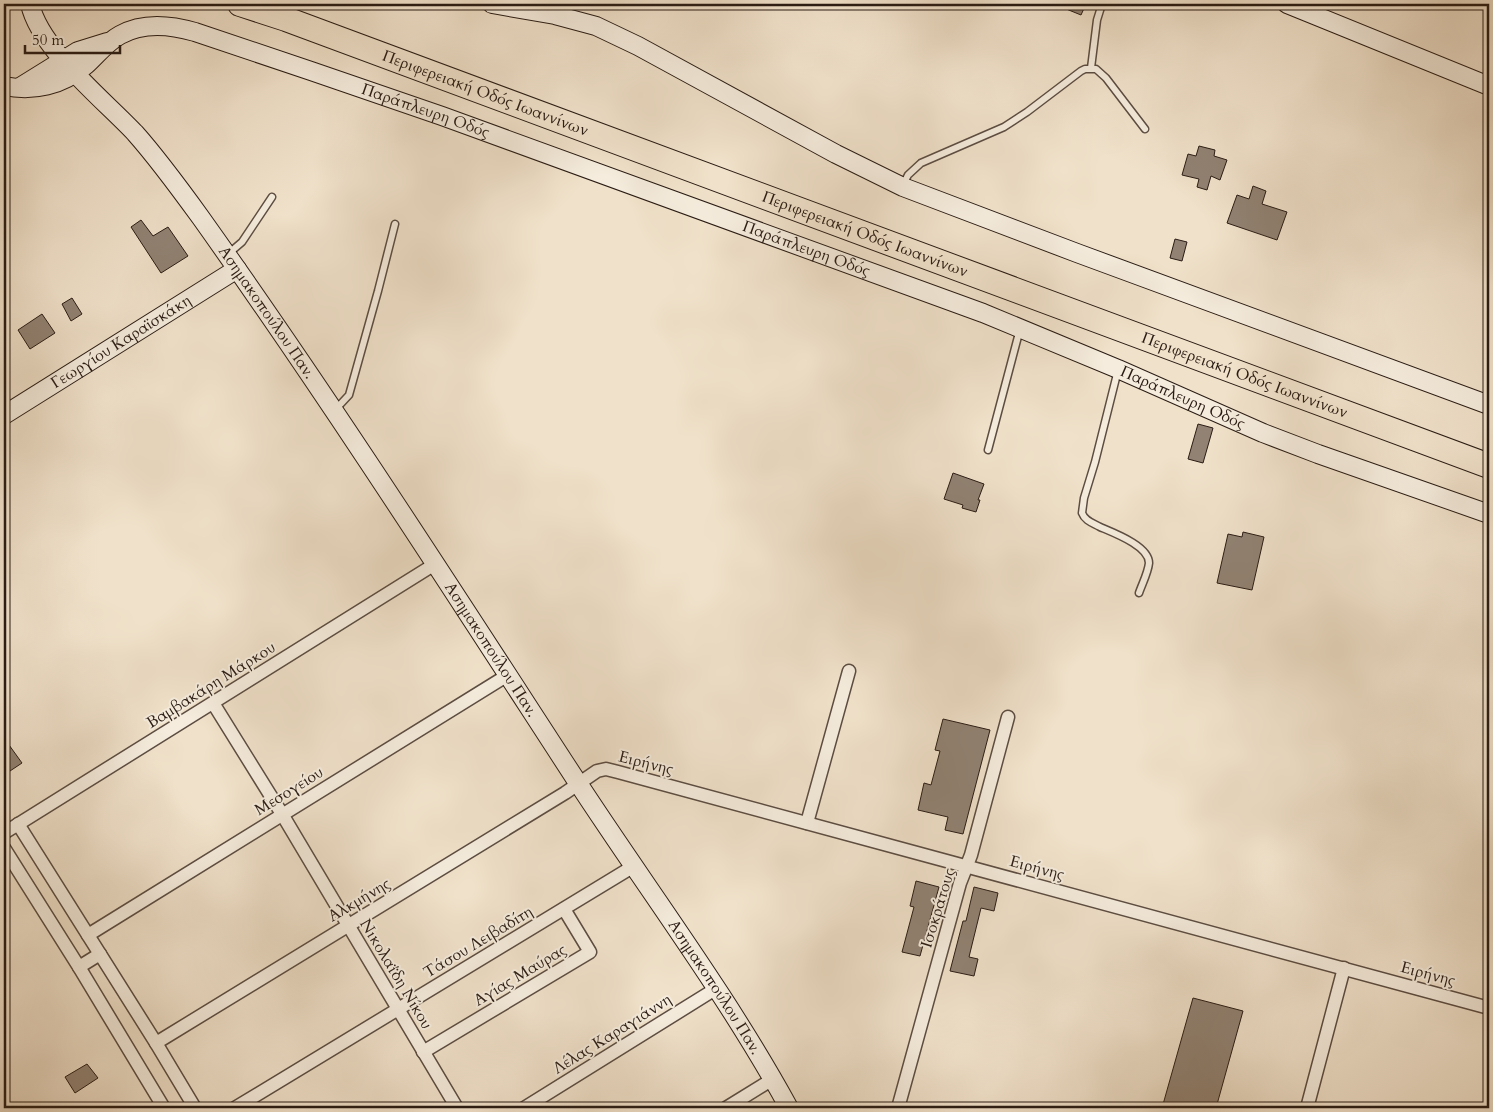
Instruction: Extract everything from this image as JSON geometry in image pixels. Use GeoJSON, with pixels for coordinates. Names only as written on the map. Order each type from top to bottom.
{"type":"FeatureCollection","features":[{"type":"Feature","properties":{"kind":"highway","name":"Περιφερειακή Οδός Ιωαννίνων"},"geometry":{"type":"LineString","coordinates":[[240,4],[286,19],[1489,466]]}},
{"type":"Feature","properties":{"kind":"street","name":"Ασημακοπούλου Παν."},"geometry":{"type":"LineString","coordinates":[[21,4],[75,73],[133,131],[149,150],[186,197],[232,262],[334,411],[578,783],[730,1007],[788,1108]]}},
{"type":"Feature","properties":{"kind":"street"},"geometry":{"type":"LineString","coordinates":[[30,4],[40,28],[47,55],[45,79],[70,83],[95,94]]}},
{"type":"Feature","properties":{"kind":"street"},"geometry":{"type":"LineString","coordinates":[[492,4],[555,15],[596,26],[638,46],[851,162],[903,187],[1489,405]]}},
{"type":"Feature","properties":{"kind":"street"},"geometry":{"type":"LineString","coordinates":[[1287,4],[1489,86]]}},
{"type":"Feature","properties":{"kind":"street","name":"Παράπλευρη Οδός"},"geometry":{"type":"LineString","coordinates":[[12,86],[32,89],[45,79],[63,59],[89,53],[130,30],[153,26],[176,27],[208,36],[432,113],[929,293],[1118,369],[1262,433],[1489,514]]}},
{"type":"Feature","properties":{"kind":"street"},"geometry":{"type":"LineString","coordinates":[[40,28],[65,47],[89,53],[90,74],[95,94]]}},
{"type":"Feature","properties":{"kind":"street","name":"Παράπλευρη Οδός"},"geometry":{"type":"LineString","coordinates":[[45,79],[75,73],[89,53]]}},
{"type":"Feature","properties":{"kind":"street","name":"Γεωργίου Καραϊσκάκη"},"geometry":{"type":"LineString","coordinates":[[4,415],[232,262]]}},
{"type":"Feature","properties":{"kind":"street","name":"Βαμβακάρη Μάρκου"},"geometry":{"type":"LineString","coordinates":[[4,833],[435,564]]}},
{"type":"Feature","properties":{"kind":"street"},"geometry":{"type":"LineString","coordinates":[[806,823],[848,671]]}},
{"type":"Feature","properties":{"kind":"street","name":"Μεσογείου"},"geometry":{"type":"LineString","coordinates":[[88,936],[508,675]]}},
{"type":"Feature","properties":{"kind":"street","name":"Νικολαΐδη Νίκου"},"geometry":{"type":"LineString","coordinates":[[213,703],[282,814],[456,1108]]}},
{"type":"Feature","properties":{"kind":"street","name":"Ισοκράτους"},"geometry":{"type":"LineString","coordinates":[[898,1108],[1008,717]]}},
{"type":"Feature","properties":{"kind":"street","name":"Ειρήνης"},"geometry":{"type":"LineString","coordinates":[[578,783],[597,771],[608,770],[1489,1008]]}},
{"type":"Feature","properties":{"kind":"street","name":"Αλκμήνης"},"geometry":{"type":"LineString","coordinates":[[156,1043],[578,783]]}},
{"type":"Feature","properties":{"kind":"street"},"geometry":{"type":"LineString","coordinates":[[18,824],[195,1108]]}},
{"type":"Feature","properties":{"kind":"street"},"geometry":{"type":"LineString","coordinates":[[4,848],[79,967],[164,1108]]}},
{"type":"Feature","properties":{"kind":"street","name":"Τάσου Λειβαδίτη"},"geometry":{"type":"LineString","coordinates":[[235,1108],[634,866]]}},
{"type":"Feature","properties":{"kind":"street","name":"Αγίας Μαύρας"},"geometry":{"type":"LineString","coordinates":[[423,1052],[590,952],[564,909]]}},
{"type":"Feature","properties":{"kind":"street"},"geometry":{"type":"LineString","coordinates":[[79,967],[100,954]]}},
{"type":"Feature","properties":{"kind":"street"},"geometry":{"type":"LineString","coordinates":[[1307,1108],[1344,968]]}},
{"type":"Feature","properties":{"kind":"street","name":"Λέλας Καραγιάννη"},"geometry":{"type":"LineString","coordinates":[[524,1108],[717,988]]}},
{"type":"Feature","properties":{"kind":"street"},"geometry":{"type":"LineString","coordinates":[[726,1108],[773,1079]]}},
{"type":"Feature","properties":{"kind":"lane"},"geometry":{"type":"LineString","coordinates":[[1091,68],[1097,20],[1102,4]]}},
{"type":"Feature","properties":{"kind":"lane"},"geometry":{"type":"LineString","coordinates":[[903,187],[908,175],[921,163],[1010,123],[1085,69],[1096,69],[1106,78],[1146,129]]}},
{"type":"Feature","properties":{"kind":"lane"},"geometry":{"type":"LineString","coordinates":[[232,262],[242,242],[272,197]]}},
{"type":"Feature","properties":{"kind":"lane"},"geometry":{"type":"LineString","coordinates":[[334,411],[342,405],[349,395],[395,224]]}},
{"type":"Feature","properties":{"kind":"lane"},"geometry":{"type":"LineString","coordinates":[[988,450],[1020,328]]}},
{"type":"Feature","properties":{"kind":"lane"},"geometry":{"type":"LineString","coordinates":[[1118,369],[1084,498],[1082,513],[1088,520],[1144,552],[1148,558],[1148,564],[1139,593]]}},
{"type":"Feature","properties":{"kind":"building"},"geometry":{"type":"Polygon","coordinates":[[[1054,4],[1086,4],[1081,15],[1054,4]]]}},
{"type":"Feature","properties":{"kind":"building"},"geometry":{"type":"Polygon","coordinates":[[[1199,146],[1215,150],[1214,156],[1227,160],[1220,180],[1211,176],[1207,190],[1197,187],[1199,179],[1182,175],[1188,154],[1196,156],[1199,146]]]}},
{"type":"Feature","properties":{"kind":"building"},"geometry":{"type":"Polygon","coordinates":[[[1253,186],[1266,191],[1262,204],[1287,212],[1277,240],[1227,223],[1237,195],[1249,199],[1253,186]]]}},
{"type":"Feature","properties":{"kind":"building"},"geometry":{"type":"Polygon","coordinates":[[[141,220],[153,236],[168,227],[188,256],[161,273],[131,227],[141,220]]]}},
{"type":"Feature","properties":{"kind":"building"},"geometry":{"type":"Polygon","coordinates":[[[1175,239],[1187,242],[1182,261],[1170,258],[1175,239]]]}},
{"type":"Feature","properties":{"kind":"building"},"geometry":{"type":"Polygon","coordinates":[[[72,298],[82,314],[71,321],[62,304],[72,298]]]}},
{"type":"Feature","properties":{"kind":"building"},"geometry":{"type":"Polygon","coordinates":[[[42,314],[55,333],[30,349],[18,330],[42,314]]]}},
{"type":"Feature","properties":{"kind":"building"},"geometry":{"type":"Polygon","coordinates":[[[1198,424],[1213,428],[1203,463],[1188,459],[1198,424]]]}},
{"type":"Feature","properties":{"kind":"building"},"geometry":{"type":"Polygon","coordinates":[[[953,473],[984,484],[976,512],[962,508],[963,505],[944,499],[953,473]]]}},
{"type":"Feature","properties":{"kind":"building"},"geometry":{"type":"Polygon","coordinates":[[[1243,532],[1264,537],[1252,590],[1217,583],[1228,534],[1242,537],[1243,532]]]}},
{"type":"Feature","properties":{"kind":"building"},"geometry":{"type":"Polygon","coordinates":[[[943,719],[990,730],[963,834],[945,830],[948,817],[918,810],[924,783],[931,785],[940,751],[935,750],[943,719]]]}},
{"type":"Feature","properties":{"kind":"building"},"geometry":{"type":"Polygon","coordinates":[[[4,738],[22,763],[4,775],[4,738]]]}},
{"type":"Feature","properties":{"kind":"building"},"geometry":{"type":"Polygon","coordinates":[[[916,881],[939,887],[920,956],[902,952],[914,907],[910,906],[916,881]]]}},
{"type":"Feature","properties":{"kind":"building"},"geometry":{"type":"Polygon","coordinates":[[[974,887],[998,893],[994,911],[981,908],[969,957],[978,959],[974,976],[950,971],[963,921],[966,921],[974,887]]]}},
{"type":"Feature","properties":{"kind":"building"},"geometry":{"type":"Polygon","coordinates":[[[1193,998],[1243,1011],[1216,1108],[1162,1108],[1193,998]]]}},
{"type":"Feature","properties":{"kind":"building"},"geometry":{"type":"Polygon","coordinates":[[[87,1064],[98,1078],[75,1093],[65,1077],[87,1064]]]}}]}
